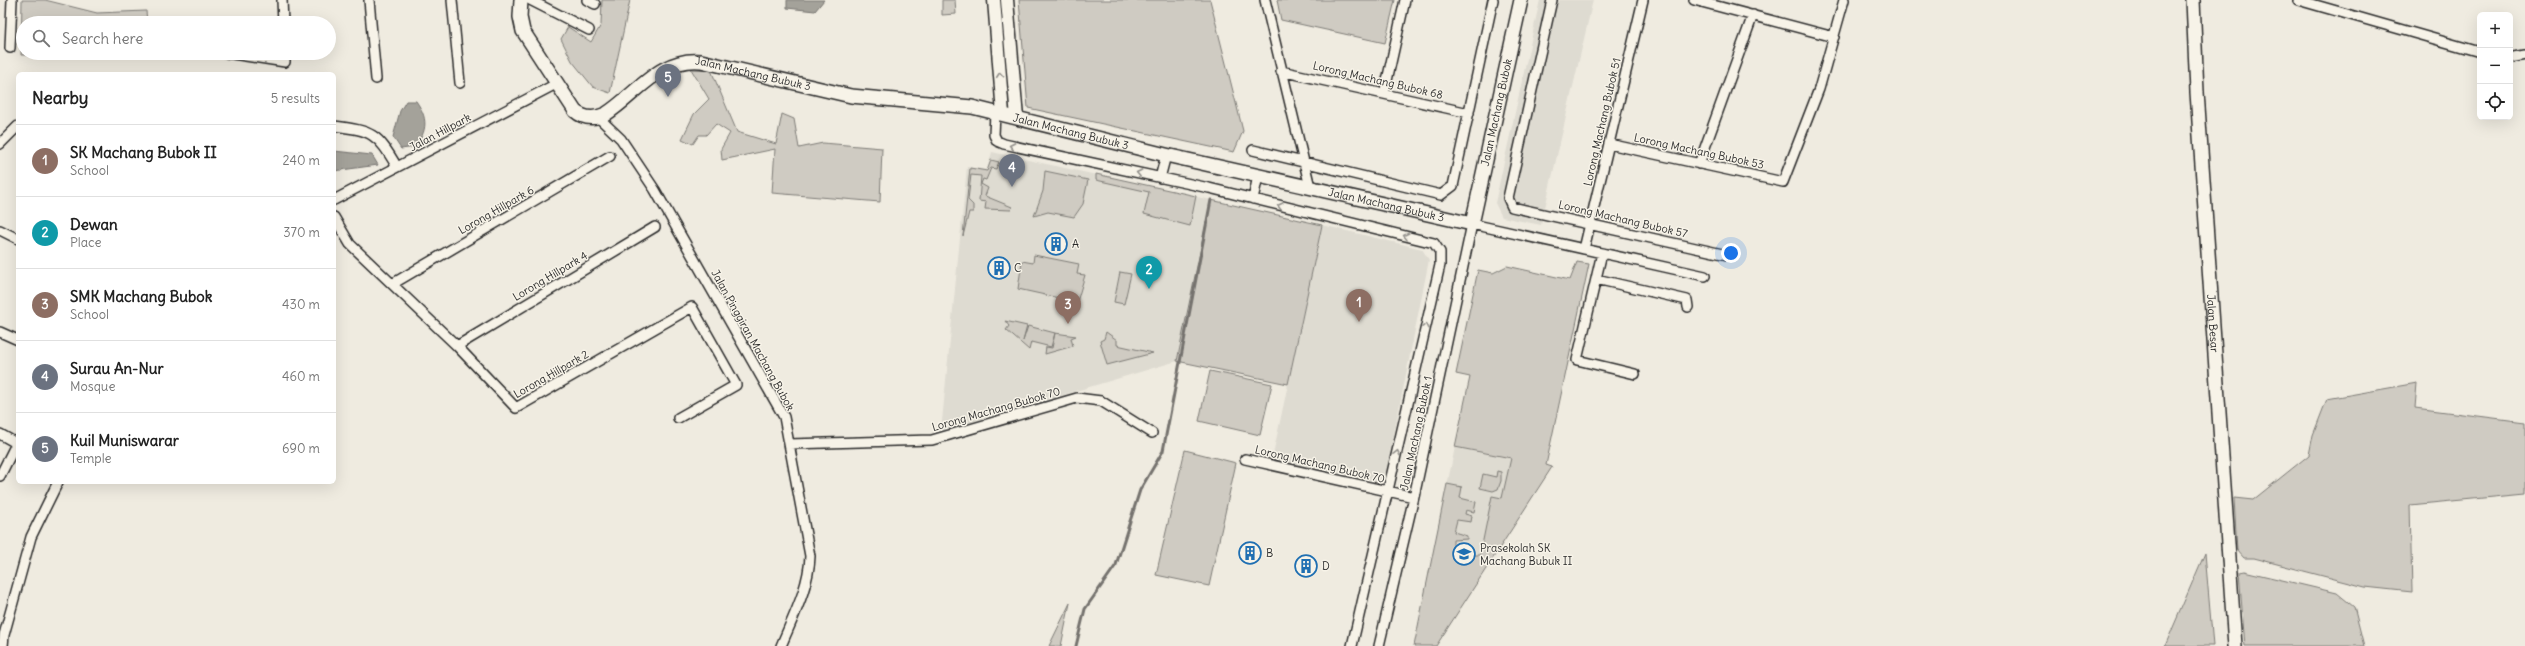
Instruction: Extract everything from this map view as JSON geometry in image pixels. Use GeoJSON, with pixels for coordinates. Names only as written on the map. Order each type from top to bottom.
{"type":"FeatureCollection","features":[{"type":"Feature","properties":{"kind":"main road"},"geometry":{"type":"LineString","coordinates":[[521,0],[520,17],[523,31],[556,84],[579,115],[599,118]]}},
{"type":"Feature","properties":{"kind":"main road","name":"Jalan Machang Bubok"},"geometry":{"type":"LineString","coordinates":[[1472,224],[1521,0]]}},
{"type":"Feature","properties":{"kind":"main road","name":"Jalan Besar"},"geometry":{"type":"LineString","coordinates":[[2193,0],[2197,92],[2235,646]]}},
{"type":"Feature","properties":{"kind":"main road","name":"Jalan Machang Bubuk 3"},"geometry":{"type":"LineString","coordinates":[[599,118],[619,105],[656,74],[678,63],[691,60],[714,63],[851,96],[948,103],[999,113],[1166,155],[1472,224]]}},
{"type":"Feature","properties":{"kind":"street"},"geometry":{"type":"LineString","coordinates":[[10,48],[12,0]]}},
{"type":"Feature","properties":{"kind":"street"},"geometry":{"type":"LineString","coordinates":[[282,0],[283,16]]}},
{"type":"Feature","properties":{"kind":"street"},"geometry":{"type":"LineString","coordinates":[[369,0],[376,79]]}},
{"type":"Feature","properties":{"kind":"street"},"geometry":{"type":"LineString","coordinates":[[452,0],[460,83]]}},
{"type":"Feature","properties":{"kind":"street"},"geometry":{"type":"LineString","coordinates":[[530,0],[589,30]]}},
{"type":"Feature","properties":{"kind":"street"},"geometry":{"type":"LineString","coordinates":[[994,0],[999,113],[994,135],[997,141],[1004,144],[1252,199],[1434,243],[1440,252],[1440,265],[1352,646]]}},
{"type":"Feature","properties":{"kind":"street"},"geometry":{"type":"LineString","coordinates":[[1007,0],[1017,118]]}},
{"type":"Feature","properties":{"kind":"street"},"geometry":{"type":"LineString","coordinates":[[1265,0],[1302,162],[1310,187]]}},
{"type":"Feature","properties":{"kind":"street"},"geometry":{"type":"LineString","coordinates":[[1384,94],[1405,0]]}},
{"type":"Feature","properties":{"kind":"street"},"geometry":{"type":"LineString","coordinates":[[1469,113],[1493,0]]}},
{"type":"Feature","properties":{"kind":"street","name":"Lorong Machang Bubok 57"},"geometry":{"type":"LineString","coordinates":[[1552,0],[1508,198],[1512,207],[1727,255]]}},
{"type":"Feature","properties":{"kind":"street","name":"Lorong Machang Bubok 51"},"geometry":{"type":"LineString","coordinates":[[1584,249],[1642,0]]}},
{"type":"Feature","properties":{"kind":"street"},"geometry":{"type":"LineString","coordinates":[[1694,0],[1834,37],[1844,0]]}},
{"type":"Feature","properties":{"kind":"street"},"geometry":{"type":"LineString","coordinates":[[2298,0],[2477,51]]}},
{"type":"Feature","properties":{"kind":"street"},"geometry":{"type":"LineString","coordinates":[[1699,164],[1753,15]]}},
{"type":"Feature","properties":{"kind":"street"},"geometry":{"type":"LineString","coordinates":[[996,32],[1010,32]]}},
{"type":"Feature","properties":{"kind":"street","name":"Lorong Machang Bubok 53"},"geometry":{"type":"LineString","coordinates":[[1609,144],[1784,182],[1819,89],[1834,37]]}},
{"type":"Feature","properties":{"kind":"street"},"geometry":{"type":"LineString","coordinates":[[2513,57],[2525,55]]}},
{"type":"Feature","properties":{"kind":"street"},"geometry":{"type":"LineString","coordinates":[[273,60],[286,62],[286,60]]}},
{"type":"Feature","properties":{"kind":"street","name":"Lorong Machang Bubok 68"},"geometry":{"type":"LineString","coordinates":[[1281,71],[1469,113]]}},
{"type":"Feature","properties":{"kind":"street","name":"Jalan Hillpark"},"geometry":{"type":"LineString","coordinates":[[336,199],[556,84]]}},
{"type":"Feature","properties":{"kind":"street","name":"Jalan Machang Bubuk 3"},"geometry":{"type":"LineString","coordinates":[[1253,150],[1441,195],[1447,193],[1453,186],[1469,113]]}},
{"type":"Feature","properties":{"kind":"street","name":"Jalan Pinggiran Machang Bubok"},"geometry":{"type":"LineString","coordinates":[[599,118],[621,139],[655,190],[784,417],[810,556],[809,569],[781,646]]}},
{"type":"Feature","properties":{"kind":"street"},"geometry":{"type":"LineString","coordinates":[[336,126],[360,129],[372,134],[383,143],[397,167]]}},
{"type":"Feature","properties":{"kind":"street"},"geometry":{"type":"LineString","coordinates":[[0,144],[9,133],[16,128]]}},
{"type":"Feature","properties":{"kind":"street"},"geometry":{"type":"LineString","coordinates":[[9,133],[16,136]]}},
{"type":"Feature","properties":{"kind":"street"},"geometry":{"type":"LineString","coordinates":[[1160,178],[1166,155]]}},
{"type":"Feature","properties":{"kind":"street","name":"Lorong Hillpark 6"},"geometry":{"type":"LineString","coordinates":[[394,283],[610,156]]}},
{"type":"Feature","properties":{"kind":"street"},"geometry":{"type":"LineString","coordinates":[[1252,199],[1258,176]]}},
{"type":"Feature","properties":{"kind":"street","name":"Lorong Hillpark 2"},"geometry":{"type":"LineString","coordinates":[[336,220],[350,244],[394,283],[516,408],[692,307],[736,385],[678,418]]}},
{"type":"Feature","properties":{"kind":"street","name":"Jalan Machang Bubuk 3"},"geometry":{"type":"LineString","coordinates":[[1472,224],[1705,276]]}},
{"type":"Feature","properties":{"kind":"street","name":"Jalan Machang Bubok 1"},"geometry":{"type":"LineString","coordinates":[[1379,646],[1414,497],[1472,224]]}},
{"type":"Feature","properties":{"kind":"street","name":"Lorong Hillpark 4"},"geometry":{"type":"LineString","coordinates":[[457,346],[655,228]]}},
{"type":"Feature","properties":{"kind":"street"},"geometry":{"type":"LineString","coordinates":[[0,230],[16,238]]}},
{"type":"Feature","properties":{"kind":"street"},"geometry":{"type":"LineString","coordinates":[[1602,253],[1577,360],[1635,374]]}},
{"type":"Feature","properties":{"kind":"street"},"geometry":{"type":"LineString","coordinates":[[1596,279],[1687,300],[1688,307]]}},
{"type":"Feature","properties":{"kind":"street"},"geometry":{"type":"LineString","coordinates":[[0,332],[16,339]]}},
{"type":"Feature","properties":{"kind":"street","name":"Lorong Machang Bubok 70"},"geometry":{"type":"LineString","coordinates":[[789,444],[932,440],[1077,398],[1102,401],[1152,433]]}},
{"type":"Feature","properties":{"kind":"street"},"geometry":{"type":"LineString","coordinates":[[0,434],[16,441]]}},
{"type":"Feature","properties":{"kind":"street"},"geometry":{"type":"LineString","coordinates":[[0,476],[16,443]]}},
{"type":"Feature","properties":{"kind":"street","name":"Lorong Machang Bubok 70"},"geometry":{"type":"LineString","coordinates":[[1245,459],[1414,497]]}},
{"type":"Feature","properties":{"kind":"street"},"geometry":{"type":"LineString","coordinates":[[3,646],[2,635],[31,537],[57,484]]}},
{"type":"Feature","properties":{"kind":"shaded area"},"geometry":{"type":"Polygon","coordinates":[[[22,0],[45,0],[97,13],[146,11],[146,16],[22,16],[22,0]]]}},
{"type":"Feature","properties":{"kind":"shaded area"},"geometry":{"type":"Polygon","coordinates":[[[602,0],[630,0],[610,93],[593,87],[572,61],[561,39],[568,27],[591,42],[601,25],[602,0]]]}},
{"type":"Feature","properties":{"kind":"shaded area"},"geometry":{"type":"Polygon","coordinates":[[[787,0],[824,0],[815,11],[787,8],[787,0]]]}},
{"type":"Feature","properties":{"kind":"shaded area"},"geometry":{"type":"Polygon","coordinates":[[[942,0],[955,0],[956,14],[942,15],[942,0]]]}},
{"type":"Feature","properties":{"kind":"shaded area"},"geometry":{"type":"Polygon","coordinates":[[[1019,0],[1210,0],[1243,131],[1234,152],[1028,108],[1019,0]]]}},
{"type":"Feature","properties":{"kind":"shaded area"},"geometry":{"type":"Polygon","coordinates":[[[1277,0],[1395,0],[1385,43],[1281,20],[1277,0]]]}},
{"type":"Feature","properties":{"kind":"shaded area"},"geometry":{"type":"Polygon","coordinates":[[[1540,0],[1593,0],[1541,225],[1502,217],[1495,203],[1540,0]]]}},
{"type":"Feature","properties":{"kind":"shaded area"},"geometry":{"type":"Polygon","coordinates":[[[691,69],[711,70],[737,132],[776,144],[782,114],[794,119],[799,148],[823,143],[882,148],[880,202],[772,193],[775,149],[722,160],[721,149],[730,133],[716,124],[706,135],[699,135],[693,144],[682,139],[694,114],[709,99],[691,69]]]}},
{"type":"Feature","properties":{"kind":"shaded area"},"geometry":{"type":"Polygon","coordinates":[[[406,101],[416,101],[423,113],[425,124],[422,135],[415,147],[401,149],[393,137],[400,111],[406,101]]]}},
{"type":"Feature","properties":{"kind":"shaded area"},"geometry":{"type":"Polygon","coordinates":[[[336,151],[372,155],[378,165],[336,171],[336,151]]]}},
{"type":"Feature","properties":{"kind":"shaded area"},"geometry":{"type":"Polygon","coordinates":[[[992,152],[1211,200],[1177,361],[941,431],[967,167],[987,170],[992,152]]]}},
{"type":"Feature","properties":{"kind":"shaded area"},"geometry":{"type":"Polygon","coordinates":[[[991,160],[999,162],[996,169],[991,168],[986,180],[983,179],[981,184],[988,188],[985,196],[1012,207],[1011,210],[985,209],[986,202],[979,201],[981,176],[971,175],[968,200],[973,205],[973,212],[969,212],[963,236],[970,168],[987,171],[991,160]]]}},
{"type":"Feature","properties":{"kind":"shaded area"},"geometry":{"type":"Polygon","coordinates":[[[1045,171],[1088,180],[1083,204],[1074,217],[1048,212],[1034,216],[1043,191],[1045,171]]]}},
{"type":"Feature","properties":{"kind":"shaded area"},"geometry":{"type":"Polygon","coordinates":[[[1096,174],[1196,196],[1190,226],[1144,214],[1149,192],[1096,180],[1096,174]]]}},
{"type":"Feature","properties":{"kind":"shaded area"},"geometry":{"type":"Polygon","coordinates":[[[1211,200],[1322,225],[1288,384],[1177,361],[1211,200]]]}},
{"type":"Feature","properties":{"kind":"shaded area"},"geometry":{"type":"Polygon","coordinates":[[[1322,225],[1422,249],[1429,260],[1384,484],[1272,459],[1322,225]]]}},
{"type":"Feature","properties":{"kind":"shaded area"},"geometry":{"type":"Polygon","coordinates":[[[1034,255],[1079,264],[1077,274],[1085,275],[1077,302],[1018,289],[1022,261],[1033,263],[1034,255]]]}},
{"type":"Feature","properties":{"kind":"shaded area"},"geometry":{"type":"Polygon","coordinates":[[[1577,262],[1589,264],[1546,465],[1552,467],[1436,646],[1414,646],[1447,484],[1462,487],[1460,498],[1476,502],[1474,512],[1466,510],[1465,514],[1472,516],[1471,522],[1457,520],[1454,532],[1467,536],[1467,539],[1453,540],[1453,555],[1480,555],[1492,496],[1502,498],[1511,458],[1455,447],[1470,377],[1456,374],[1478,270],[1493,273],[1507,266],[1570,280],[1577,262]]]}},
{"type":"Feature","properties":{"kind":"shaded area"},"geometry":{"type":"Polygon","coordinates":[[[1120,272],[1131,274],[1124,304],[1114,302],[1120,272]]]}},
{"type":"Feature","properties":{"kind":"shaded area"},"geometry":{"type":"Polygon","coordinates":[[[1005,321],[1027,326],[1023,341],[1028,326],[1055,333],[1051,347],[1031,342],[1029,350],[1006,330],[1009,326],[1005,321]]]}},
{"type":"Feature","properties":{"kind":"shaded area"},"geometry":{"type":"Polygon","coordinates":[[[1106,332],[1117,340],[1117,345],[1153,353],[1107,365],[1100,341],[1104,339],[1106,332]]]}},
{"type":"Feature","properties":{"kind":"shaded area"},"geometry":{"type":"Polygon","coordinates":[[[1055,333],[1076,336],[1071,338],[1073,346],[1045,354],[1046,347],[1052,348],[1055,333]]]}},
{"type":"Feature","properties":{"kind":"shaded area"},"geometry":{"type":"Polygon","coordinates":[[[1210,371],[1272,384],[1260,435],[1199,421],[1210,371]]]}},
{"type":"Feature","properties":{"kind":"shaded area"},"geometry":{"type":"Polygon","coordinates":[[[2417,383],[2415,408],[2525,422],[2525,494],[2410,505],[2412,592],[2365,587],[2254,558],[2244,558],[2237,550],[2234,498],[2253,500],[2309,455],[2313,435],[2327,399],[2417,383]]]}},
{"type":"Feature","properties":{"kind":"shaded area","name":"Prasekolah SK Machang Bubuk II"},"geometry":{"type":"Polygon","coordinates":[[[1455,447],[1552,467],[1436,646],[1414,646],[1455,447]]]}},
{"type":"Feature","properties":{"kind":"shaded area"},"geometry":{"type":"Polygon","coordinates":[[[1185,450],[1236,463],[1209,586],[1156,575],[1185,450]]]}},
{"type":"Feature","properties":{"kind":"shaded area"},"geometry":{"type":"Polygon","coordinates":[[[1497,471],[1501,472],[1501,481],[1498,489],[1493,491],[1480,488],[1483,474],[1496,477],[1497,471]]]}},
{"type":"Feature","properties":{"kind":"shaded area"},"geometry":{"type":"Polygon","coordinates":[[[2205,553],[2213,646],[2165,646],[2205,553]]]}},
{"type":"Feature","properties":{"kind":"shaded area"},"geometry":{"type":"Polygon","coordinates":[[[2244,571],[2337,593],[2354,607],[2364,646],[2245,646],[2239,572],[2244,571]]]}},
{"type":"Feature","properties":{"kind":"shaded area"},"geometry":{"type":"Polygon","coordinates":[[[1070,603],[1061,646],[1049,646],[1070,603]]]}},
{"type":"Feature","properties":{"kind":"waterway"},"geometry":{"type":"LineString","coordinates":[[1076,646],[1085,609],[1116,565],[1140,490],[1163,451],[1211,200]]}},
{"type":"Feature","properties":{"kind":"place","name":"Kuil Muniswarar"},"geometry":{"type":"Point","coordinates":[668,97]}},
{"type":"Feature","properties":{"kind":"place","name":"Surau An-Nur"},"geometry":{"type":"Point","coordinates":[1012,187]}},
{"type":"Feature","properties":{"kind":"place","name":"A"},"geometry":{"type":"Point","coordinates":[1056,244]}},
{"type":"Feature","properties":{"kind":"place","name":"C"},"geometry":{"type":"Point","coordinates":[999,268]}},
{"type":"Feature","properties":{"kind":"place","name":"Dewan"},"geometry":{"type":"Point","coordinates":[1149,289]}},
{"type":"Feature","properties":{"kind":"place","name":"SK Machang Bubok II"},"geometry":{"type":"Point","coordinates":[1359,322]}},
{"type":"Feature","properties":{"kind":"place","name":"SMK Machang Bubok"},"geometry":{"type":"Point","coordinates":[1068,324]}},
{"type":"Feature","properties":{"kind":"place","name":"B"},"geometry":{"type":"Point","coordinates":[1250,553]}},
{"type":"Feature","properties":{"kind":"place","name":"Prasekolah SK Machang Bubuk II"},"geometry":{"type":"Point","coordinates":[1464,554]}},
{"type":"Feature","properties":{"kind":"place","name":"D"},"geometry":{"type":"Point","coordinates":[1306,566]}}]}
